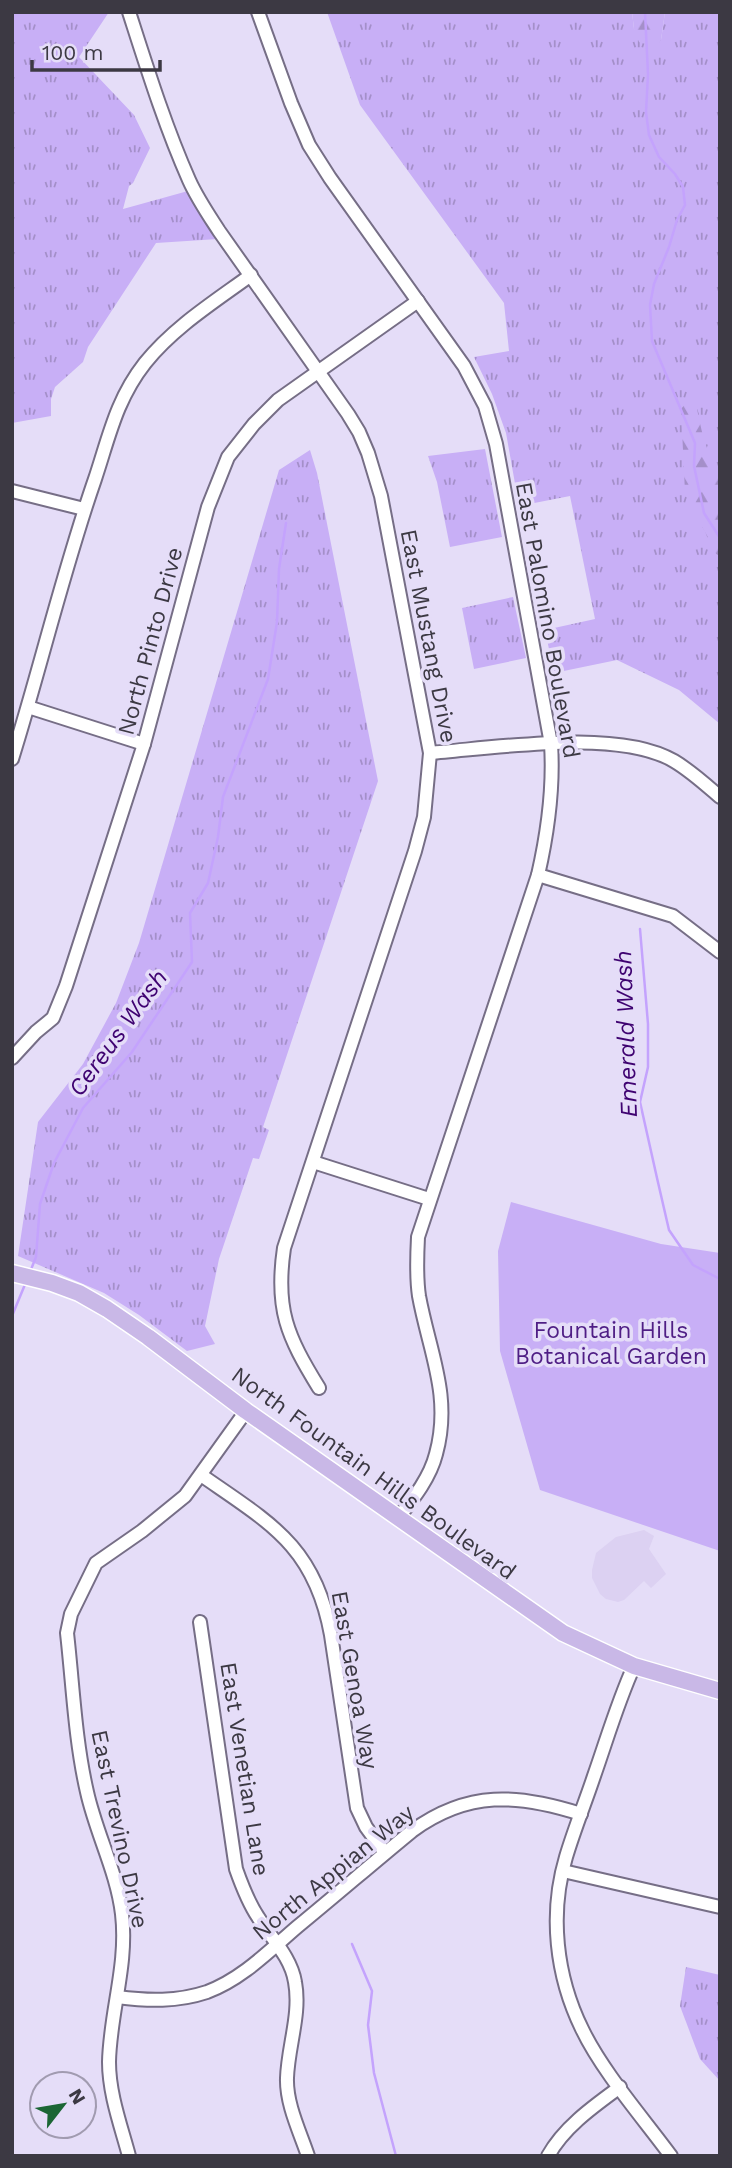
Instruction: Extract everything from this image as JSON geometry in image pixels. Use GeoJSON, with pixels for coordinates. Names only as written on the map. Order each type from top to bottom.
{"type":"FeatureCollection","features":[{"type":"Feature","properties":{"kind":"main road","name":"North Fountain Hills Boulevard"},"geometry":{"type":"LineString","coordinates":[[12,1273],[79,1293],[107,1309],[148,1336],[246,1411],[563,1633],[635,1666],[720,1691]]}},
{"type":"Feature","properties":{"kind":"street","name":"East Mustang Drive"},"geometry":{"type":"LineString","coordinates":[[129,12],[190,181],[219,231],[359,432],[375,473],[430,753],[424,817],[415,851],[284,1248],[281,1294],[284,1318],[291,1340],[319,1388]]}},
{"type":"Feature","properties":{"kind":"street","name":"East Palomino Boulevard"},"geometry":{"type":"LineString","coordinates":[[258,12],[309,145],[464,366],[485,406],[496,444],[551,744],[553,767],[548,830],[538,875],[418,1237],[419,1295],[442,1389],[441,1427],[437,1453],[430,1471],[398,1518]]}},
{"type":"Feature","properties":{"kind":"street"},"geometry":{"type":"LineString","coordinates":[[12,759],[84,509],[113,418],[123,397],[144,364],[181,327],[251,275]]}},
{"type":"Feature","properties":{"kind":"street","name":"North Pinto Drive"},"geometry":{"type":"LineString","coordinates":[[12,1058],[53,1018],[66,986],[144,744],[208,507],[228,457],[254,424],[278,400],[418,301]]}},
{"type":"Feature","properties":{"kind":"street"},"geometry":{"type":"LineString","coordinates":[[12,491],[84,509]]}},
{"type":"Feature","properties":{"kind":"street"},"geometry":{"type":"LineString","coordinates":[[28,706],[144,744]]}},
{"type":"Feature","properties":{"kind":"street"},"geometry":{"type":"LineString","coordinates":[[430,753],[551,744],[611,743],[646,749],[672,760],[720,797]]}},
{"type":"Feature","properties":{"kind":"street"},"geometry":{"type":"LineString","coordinates":[[538,875],[673,916],[720,952]]}},
{"type":"Feature","properties":{"kind":"street"},"geometry":{"type":"LineString","coordinates":[[313,1162],[429,1199]]}},
{"type":"Feature","properties":{"kind":"street","name":"East Trevino Drive"},"geometry":{"type":"LineString","coordinates":[[129,2156],[114,2099],[109,2064],[124,1951],[122,1913],[82,1769],[67,1633],[71,1614],[96,1563],[142,1531],[185,1496],[246,1411]]}},
{"type":"Feature","properties":{"kind":"street","name":"East Genoa Way"},"geometry":{"type":"LineString","coordinates":[[201,1475],[282,1535],[299,1554],[316,1582],[331,1635],[357,1808],[366,1827],[385,1853]]}},
{"type":"Feature","properties":{"kind":"street","name":"East Venetian Lane"},"geometry":{"type":"LineString","coordinates":[[200,1622],[236,1869],[249,1903],[278,1945],[292,1969],[295,1981],[296,2006],[287,2079],[291,2105],[308,2156]]}},
{"type":"Feature","properties":{"kind":"street"},"geometry":{"type":"LineString","coordinates":[[635,1666],[612,1723],[563,1871],[558,1900],[557,1933],[565,1988],[586,2038],[671,2156]]}},
{"type":"Feature","properties":{"kind":"street","name":"North Appian Way"},"geometry":{"type":"LineString","coordinates":[[117,1997],[164,2001],[205,1992],[245,1972],[423,1823],[454,1808],[477,1801],[509,1799],[529,1800],[581,1814]]}},
{"type":"Feature","properties":{"kind":"street"},"geometry":{"type":"LineString","coordinates":[[563,1871],[720,1907]]}},
{"type":"Feature","properties":{"kind":"street"},"geometry":{"type":"LineString","coordinates":[[548,2156],[562,2136],[620,2087]]}},
{"type":"Feature","properties":{"kind":"shaded area"},"geometry":{"type":"Polygon","coordinates":[[[644,1530],[654,1536],[649,1549],[666,1574],[651,1588],[644,1581],[624,1600],[618,1602],[606,1599],[600,1594],[592,1578],[596,1553],[616,1537],[644,1530]]]}},
{"type":"Feature","properties":{"kind":"green space"},"geometry":{"type":"Polygon","coordinates":[[[12,12],[109,12],[79,57],[134,115],[150,148],[129,186],[123,209],[188,191],[218,239],[156,243],[88,347],[83,362],[55,387],[51,399],[51,416],[12,423],[12,12]]]}},
{"type":"Feature","properties":{"kind":"green space"},"geometry":{"type":"Polygon","coordinates":[[[327,12],[632,12],[634,29],[661,40],[665,12],[720,12],[720,724],[679,690],[617,660],[554,673],[545,630],[595,619],[570,496],[519,506],[506,433],[492,394],[474,357],[509,351],[504,303],[360,105],[327,12]]]}},
{"type":"Feature","properties":{"kind":"green space"},"geometry":{"type":"Polygon","coordinates":[[[632,12],[665,12],[661,40],[655,47],[639,42],[632,12]]]}},
{"type":"Feature","properties":{"kind":"green space"},"geometry":{"type":"Polygon","coordinates":[[[687,402],[697,409],[707,449],[720,471],[720,558],[711,548],[705,531],[692,513],[685,492],[681,409],[687,402]]]}},
{"type":"Feature","properties":{"kind":"green space"},"geometry":{"type":"Polygon","coordinates":[[[485,449],[502,537],[450,547],[437,482],[428,456],[485,449]]]}},
{"type":"Feature","properties":{"kind":"green space"},"geometry":{"type":"Polygon","coordinates":[[[310,450],[317,473],[378,781],[263,1127],[269,1130],[259,1159],[253,1158],[219,1259],[205,1326],[215,1344],[187,1351],[104,1293],[18,1256],[38,1122],[83,1064],[116,1003],[139,943],[279,470],[310,450]]]}},
{"type":"Feature","properties":{"kind":"green space"},"geometry":{"type":"Polygon","coordinates":[[[513,597],[526,658],[474,669],[462,608],[513,597]]]}},
{"type":"Feature","properties":{"kind":"green space","name":"Fountain Hills Botanical Garden"},"geometry":{"type":"Polygon","coordinates":[[[511,1202],[661,1244],[720,1253],[720,1551],[540,1490],[500,1351],[498,1251],[511,1202]]]}},
{"type":"Feature","properties":{"kind":"green space"},"geometry":{"type":"Polygon","coordinates":[[[686,1967],[720,1975],[720,2081],[700,2059],[680,2006],[686,1967]]]}},
{"type":"Feature","properties":{"kind":"waterway"},"geometry":{"type":"LineString","coordinates":[[645,12],[648,74],[646,112],[649,135],[659,157],[683,187],[685,205],[654,284],[650,305],[652,341],[695,443],[694,466],[704,513],[720,538]]}},
{"type":"Feature","properties":{"kind":"waterway","name":"Cereus Wash"},"geometry":{"type":"LineString","coordinates":[[30,1272],[36,1257],[40,1204],[54,1163],[83,1108],[132,1052],[192,962],[190,913],[208,883],[223,797],[268,679],[277,622],[279,569],[286,523]]}},
{"type":"Feature","properties":{"kind":"waterway","name":"Emerald Wash"},"geometry":{"type":"LineString","coordinates":[[640,929],[648,1024],[648,1067],[640,1102],[657,1178],[669,1230],[693,1265],[720,1279]]}},
{"type":"Feature","properties":{"kind":"waterway","name":"Cereus Wash"},"geometry":{"type":"LineString","coordinates":[[12,1316],[26,1282]]}},
{"type":"Feature","properties":{"kind":"waterway"},"geometry":{"type":"LineString","coordinates":[[352,1944],[372,1991],[368,2025],[374,2073],[396,2156]]}}]}
